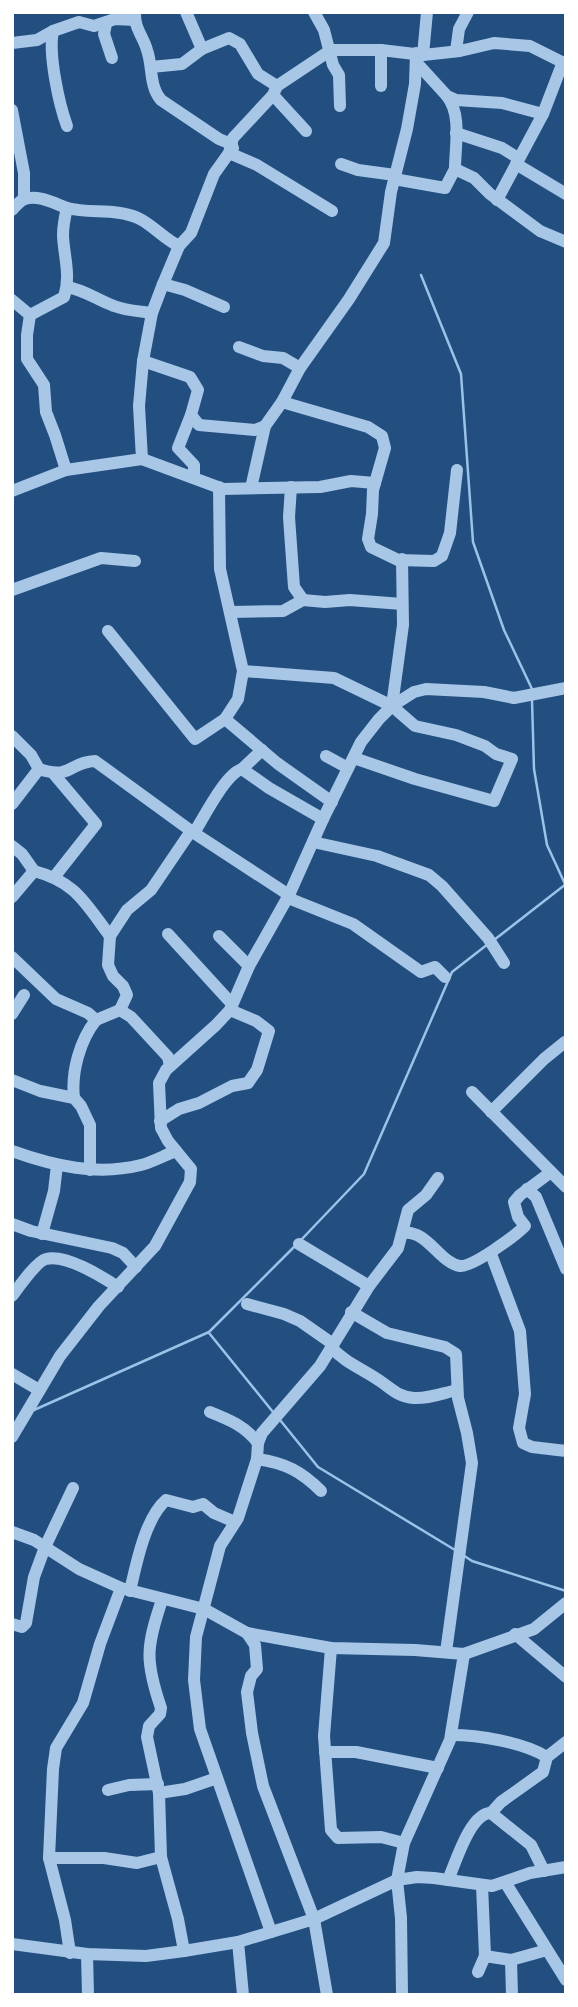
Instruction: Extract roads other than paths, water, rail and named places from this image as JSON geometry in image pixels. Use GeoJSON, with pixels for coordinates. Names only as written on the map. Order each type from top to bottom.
{"type":"FeatureCollection","features":[{"type":"Feature","properties":{"kind":"street"},"geometry":{"type":"LineString","coordinates":[[186,12],[202,49]]}},
{"type":"Feature","properties":{"kind":"street"},"geometry":{"type":"LineString","coordinates":[[314,12],[324,30],[333,65],[339,75],[340,106]]}},
{"type":"Feature","properties":{"kind":"street"},"geometry":{"type":"LineString","coordinates":[[251,488],[265,426],[282,402],[300,368],[349,299],[384,243],[394,177],[407,129],[427,12]]}},
{"type":"Feature","properties":{"kind":"street"},"geometry":{"type":"LineString","coordinates":[[456,51],[459,29],[468,12]]}},
{"type":"Feature","properties":{"kind":"street"},"geometry":{"type":"LineString","coordinates":[[12,43],[37,40],[80,17],[94,26],[135,16],[136,28],[148,53],[155,94],[161,100],[232,150],[332,211]]}},
{"type":"Feature","properties":{"kind":"street"},"geometry":{"type":"LineString","coordinates":[[106,24],[104,34],[111,58]]}},
{"type":"Feature","properties":{"kind":"street"},"geometry":{"type":"LineString","coordinates":[[53,31],[50,44],[67,126]]}},
{"type":"Feature","properties":{"kind":"street"},"geometry":{"type":"LineString","coordinates":[[151,67],[182,64],[202,49],[229,38],[236,40],[258,74],[275,90],[306,131]]}},
{"type":"Feature","properties":{"kind":"street"},"geometry":{"type":"LineString","coordinates":[[142,459],[139,406],[143,361],[152,313],[179,246],[191,233],[214,174],[257,110],[275,90],[331,50],[381,50],[418,57],[494,43],[530,46],[564,63],[527,148],[517,161],[497,200]]}},
{"type":"Feature","properties":{"kind":"street"},"geometry":{"type":"LineString","coordinates":[[381,50],[381,86]]}},
{"type":"Feature","properties":{"kind":"street"},"geometry":{"type":"LineString","coordinates":[[341,164],[445,188],[455,169],[457,123],[452,103],[418,57]]}},
{"type":"Feature","properties":{"kind":"street"},"geometry":{"type":"LineString","coordinates":[[447,96],[469,102],[502,103],[543,114]]}},
{"type":"Feature","properties":{"kind":"street"},"geometry":{"type":"LineString","coordinates":[[12,110],[24,173],[24,199]]}},
{"type":"Feature","properties":{"kind":"street"},"geometry":{"type":"LineString","coordinates":[[456,133],[502,148],[566,194]]}},
{"type":"Feature","properties":{"kind":"street"},"geometry":{"type":"LineString","coordinates":[[455,169],[474,178],[497,200],[540,231],[566,242]]}},
{"type":"Feature","properties":{"kind":"street"},"geometry":{"type":"LineString","coordinates":[[12,209],[24,199],[59,203],[67,208],[133,216],[142,219],[179,246]]}},
{"type":"Feature","properties":{"kind":"street"},"geometry":{"type":"LineString","coordinates":[[30,315],[64,297],[68,262],[63,235],[67,208]]}},
{"type":"Feature","properties":{"kind":"street"},"geometry":{"type":"LineString","coordinates":[[163,285],[185,290],[224,307]]}},
{"type":"Feature","properties":{"kind":"street"},"geometry":{"type":"LineString","coordinates":[[67,287],[82,289],[110,305],[130,312],[152,313]]}},
{"type":"Feature","properties":{"kind":"street"},"geometry":{"type":"LineString","coordinates":[[12,300],[30,315]]}},
{"type":"Feature","properties":{"kind":"street"},"geometry":{"type":"LineString","coordinates":[[30,315],[27,359],[44,385],[46,412],[66,470]]}},
{"type":"Feature","properties":{"kind":"street"},"geometry":{"type":"LineString","coordinates":[[239,347],[263,356],[283,358],[300,368]]}},
{"type":"Feature","properties":{"kind":"street"},"geometry":{"type":"LineString","coordinates":[[143,361],[190,377],[198,390],[178,448],[194,465],[194,477]]}},
{"type":"Feature","properties":{"kind":"street"},"geometry":{"type":"LineString","coordinates":[[282,402],[368,427],[382,436],[385,448],[375,482],[368,539],[371,547],[398,560],[434,561],[442,556],[450,533],[457,470]]}},
{"type":"Feature","properties":{"kind":"street"},"geometry":{"type":"LineString","coordinates":[[191,415],[199,425],[255,430],[265,426]]}},
{"type":"Feature","properties":{"kind":"street"},"geometry":{"type":"LineString","coordinates":[[12,491],[66,470],[142,459],[219,487],[320,487],[351,481],[375,482]]}},
{"type":"Feature","properties":{"kind":"street"},"geometry":{"type":"LineString","coordinates":[[108,631],[194,740],[225,719],[238,699],[243,671],[220,569],[219,487]]}},
{"type":"Feature","properties":{"kind":"street"},"geometry":{"type":"LineString","coordinates":[[290,487],[289,517],[294,587],[303,600]]}},
{"type":"Feature","properties":{"kind":"street"},"geometry":{"type":"LineString","coordinates":[[12,590],[101,558],[135,561]]}},
{"type":"Feature","properties":{"kind":"street"},"geometry":{"type":"LineString","coordinates":[[392,706],[403,625],[402,559]]}},
{"type":"Feature","properties":{"kind":"street"},"geometry":{"type":"LineString","coordinates":[[230,612],[283,611],[303,600],[402,604]]}},
{"type":"Feature","properties":{"kind":"street"},"geometry":{"type":"LineString","coordinates":[[243,671],[334,678],[392,706],[415,726],[456,735],[512,759],[494,801],[326,756]]}},
{"type":"Feature","properties":{"kind":"street"},"geometry":{"type":"LineString","coordinates":[[12,1437],[60,1356],[155,1246],[190,1182],[191,1169],[161,1128],[159,1083],[170,1066],[216,1025],[231,1007],[249,966],[288,897],[361,742],[392,706],[414,692],[426,689],[484,692],[514,698],[566,688]]}},
{"type":"Feature","properties":{"kind":"street"},"geometry":{"type":"LineString","coordinates":[[225,719],[332,802]]}},
{"type":"Feature","properties":{"kind":"street"},"geometry":{"type":"LineString","coordinates":[[12,736],[31,755],[39,769],[65,773],[88,761],[95,761],[288,897],[353,924],[421,972],[435,967],[445,977]]}},
{"type":"Feature","properties":{"kind":"street"},"geometry":{"type":"LineString","coordinates":[[74,1098],[72,1084],[76,1064],[88,1030],[96,1020],[120,1010],[127,995],[108,965],[110,936],[132,905],[151,890],[228,780],[262,750]]}},
{"type":"Feature","properties":{"kind":"street"},"geometry":{"type":"LineString","coordinates":[[12,804],[39,769]]}},
{"type":"Feature","properties":{"kind":"street"},"geometry":{"type":"LineString","coordinates":[[242,769],[268,788],[323,820]]}},
{"type":"Feature","properties":{"kind":"street"},"geometry":{"type":"LineString","coordinates":[[53,773],[96,824],[55,876]]}},
{"type":"Feature","properties":{"kind":"street"},"geometry":{"type":"LineString","coordinates":[[313,842],[377,856],[429,875],[488,938],[504,963]]}},
{"type":"Feature","properties":{"kind":"street"},"geometry":{"type":"LineString","coordinates":[[12,846],[22,854],[33,872],[55,876],[76,891],[110,936]]}},
{"type":"Feature","properties":{"kind":"street"},"geometry":{"type":"LineString","coordinates":[[12,897],[33,872]]}},
{"type":"Feature","properties":{"kind":"street"},"geometry":{"type":"LineString","coordinates":[[160,1121],[179,1109],[199,1103],[232,1086],[248,1083],[257,1070],[269,1031],[231,1007],[168,934]]}},
{"type":"Feature","properties":{"kind":"street"},"geometry":{"type":"LineString","coordinates":[[219,936],[249,966]]}},
{"type":"Feature","properties":{"kind":"street"},"geometry":{"type":"LineString","coordinates":[[12,957],[56,999],[88,1013],[96,1020]]}},
{"type":"Feature","properties":{"kind":"street"},"geometry":{"type":"LineString","coordinates":[[12,1014],[24,995]]}},
{"type":"Feature","properties":{"kind":"street"},"geometry":{"type":"LineString","coordinates":[[120,1010],[131,1017],[168,1057],[170,1066]]}},
{"type":"Feature","properties":{"kind":"street"},"geometry":{"type":"LineString","coordinates":[[491,1111],[551,1052],[565,1042]]}},
{"type":"Feature","properties":{"kind":"street"},"geometry":{"type":"LineString","coordinates":[[12,1080],[40,1091],[74,1098],[82,1106],[90,1125],[90,1170]]}},
{"type":"Feature","properties":{"kind":"street"},"geometry":{"type":"LineString","coordinates":[[471,1092],[566,1186]]}},
{"type":"Feature","properties":{"kind":"street"},"geometry":{"type":"LineString","coordinates":[[12,1151],[57,1165],[90,1170],[141,1165],[176,1151]]}},
{"type":"Feature","properties":{"kind":"street"},"geometry":{"type":"LineString","coordinates":[[42,1234],[54,1191],[57,1165]]}},
{"type":"Feature","properties":{"kind":"street"},"geometry":{"type":"LineString","coordinates":[[404,1233],[411,1232],[460,1266],[491,1254],[525,1226],[518,1217],[514,1202],[551,1172]]}},
{"type":"Feature","properties":{"kind":"street"},"geometry":{"type":"LineString","coordinates":[[271,1932],[200,1729],[194,1680],[196,1637],[220,1546],[235,1522],[257,1459],[262,1433],[320,1366],[351,1312],[398,1248],[408,1210],[426,1195],[438,1178]]}},
{"type":"Feature","properties":{"kind":"street"},"geometry":{"type":"LineString","coordinates":[[527,1189],[536,1197],[566,1269]]}},
{"type":"Feature","properties":{"kind":"street"},"geometry":{"type":"LineString","coordinates":[[12,1224],[42,1234],[112,1248],[123,1253],[136,1267]]}},
{"type":"Feature","properties":{"kind":"street"},"geometry":{"type":"LineString","coordinates":[[299,1244],[369,1286]]}},
{"type":"Feature","properties":{"kind":"street"},"geometry":{"type":"LineString","coordinates":[[491,1254],[520,1331],[525,1394],[520,1436],[523,1443],[532,1447],[566,1451]]}},
{"type":"Feature","properties":{"kind":"street"},"geometry":{"type":"LineString","coordinates":[[12,1296],[39,1262],[46,1258],[65,1259],[118,1287]]}},
{"type":"Feature","properties":{"kind":"street"},"geometry":{"type":"LineString","coordinates":[[247,1304],[300,1321],[332,1345],[341,1358],[381,1381],[395,1394],[418,1398],[457,1390]]}},
{"type":"Feature","properties":{"kind":"street"},"geometry":{"type":"LineString","coordinates":[[351,1312],[387,1333],[453,1350],[456,1354],[457,1390],[472,1463],[446,1652]]}},
{"type":"Feature","properties":{"kind":"street"},"geometry":{"type":"LineString","coordinates":[[12,1374],[39,1390]]}},
{"type":"Feature","properties":{"kind":"street"},"geometry":{"type":"LineString","coordinates":[[210,1412],[234,1422],[249,1432],[258,1443]]}},
{"type":"Feature","properties":{"kind":"street"},"geometry":{"type":"LineString","coordinates":[[257,1459],[287,1466],[313,1480],[321,1491]]}},
{"type":"Feature","properties":{"kind":"street"},"geometry":{"type":"LineString","coordinates":[[12,1624],[22,1627],[26,1623],[34,1577],[73,1488]]}},
{"type":"Feature","properties":{"kind":"street"},"geometry":{"type":"LineString","coordinates":[[70,1953],[49,1858],[56,1748],[83,1703],[100,1644],[126,1590],[157,1508],[166,1500],[193,1507],[203,1504],[214,1513],[235,1522]]}},
{"type":"Feature","properties":{"kind":"street"},"geometry":{"type":"LineString","coordinates":[[12,1532],[45,1547],[79,1569],[126,1590],[204,1609],[247,1633],[331,1648],[464,1654],[534,1629],[566,1603]]}},
{"type":"Feature","properties":{"kind":"street"},"geometry":{"type":"LineString","coordinates":[[162,1600],[149,1646],[149,1674],[161,1708],[160,1714],[149,1726],[147,1737],[159,1789],[161,1857],[184,1951]]}},
{"type":"Feature","properties":{"kind":"street"},"geometry":{"type":"LineString","coordinates":[[247,1633],[255,1645],[257,1669],[251,1676],[247,1692],[251,1733],[263,1786],[314,1919],[327,1995]]}},
{"type":"Feature","properties":{"kind":"street"},"geometry":{"type":"LineString","coordinates":[[515,1634],[566,1677]]}},
{"type":"Feature","properties":{"kind":"street"},"geometry":{"type":"LineString","coordinates":[[331,1648],[325,1752],[329,1817],[333,1835],[345,1839],[381,1837],[404,1843]]}},
{"type":"Feature","properties":{"kind":"street"},"geometry":{"type":"LineString","coordinates":[[402,1995],[401,1918],[397,1880],[404,1843],[451,1735],[464,1654]]}},
{"type":"Feature","properties":{"kind":"street"},"geometry":{"type":"LineString","coordinates":[[451,1735],[473,1735],[519,1744],[547,1757]]}},
{"type":"Feature","properties":{"kind":"street"},"geometry":{"type":"LineString","coordinates":[[448,1880],[477,1819],[484,1813],[491,1812],[542,1772],[547,1757],[566,1742]]}},
{"type":"Feature","properties":{"kind":"street"},"geometry":{"type":"LineString","coordinates":[[325,1752],[356,1752],[438,1768]]}},
{"type":"Feature","properties":{"kind":"street"},"geometry":{"type":"LineString","coordinates":[[108,1790],[129,1785],[185,1789],[217,1778]]}},
{"type":"Feature","properties":{"kind":"street"},"geometry":{"type":"LineString","coordinates":[[491,1812],[531,1844],[544,1871]]}},
{"type":"Feature","properties":{"kind":"street"},"geometry":{"type":"LineString","coordinates":[[49,1858],[104,1858],[137,1863],[161,1857]]}},
{"type":"Feature","properties":{"kind":"street"},"geometry":{"type":"LineString","coordinates":[[12,1944],[88,1954],[146,1956],[184,1951],[238,1942],[314,1919],[397,1880],[417,1877],[492,1886],[566,1867]]}},
{"type":"Feature","properties":{"kind":"street"},"geometry":{"type":"LineString","coordinates":[[505,1882],[566,1980]]}},
{"type":"Feature","properties":{"kind":"street"},"geometry":{"type":"LineString","coordinates":[[478,1972],[485,1956],[482,1885]]}},
{"type":"Feature","properties":{"kind":"street"},"geometry":{"type":"LineString","coordinates":[[238,1942],[243,1995]]}},
{"type":"Feature","properties":{"kind":"street"},"geometry":{"type":"LineString","coordinates":[[485,1956],[511,1960],[547,1950]]}},
{"type":"Feature","properties":{"kind":"street"},"geometry":{"type":"LineString","coordinates":[[88,1954],[88,1995]]}},
{"type":"Feature","properties":{"kind":"street"},"geometry":{"type":"LineString","coordinates":[[511,1960],[512,1995]]}},
{"type":"Feature","properties":{"kind":"waterway"},"geometry":{"type":"LineString","coordinates":[[421,275],[461,374],[473,542],[504,630],[532,689]]}},
{"type":"Feature","properties":{"kind":"waterway"},"geometry":{"type":"LineString","coordinates":[[532,700],[534,769],[547,845],[565,884]]}},
{"type":"Feature","properties":{"kind":"waterway"},"geometry":{"type":"LineString","coordinates":[[494,940],[566,884]]}},
{"type":"Feature","properties":{"kind":"waterway"},"geometry":{"type":"LineString","coordinates":[[301,1240],[364,1174],[452,972],[488,944]]}},
{"type":"Feature","properties":{"kind":"waterway"},"geometry":{"type":"LineString","coordinates":[[34,1410],[209,1332],[294,1247]]}},
{"type":"Feature","properties":{"kind":"waterway"},"geometry":{"type":"LineString","coordinates":[[209,1333],[273,1412]]}},
{"type":"Feature","properties":{"kind":"waterway"},"geometry":{"type":"LineString","coordinates":[[280,1420],[318,1467],[455,1550]]}},
{"type":"Feature","properties":{"kind":"waterway"},"geometry":{"type":"LineString","coordinates":[[463,1555],[472,1561],[566,1591]]}}]}
